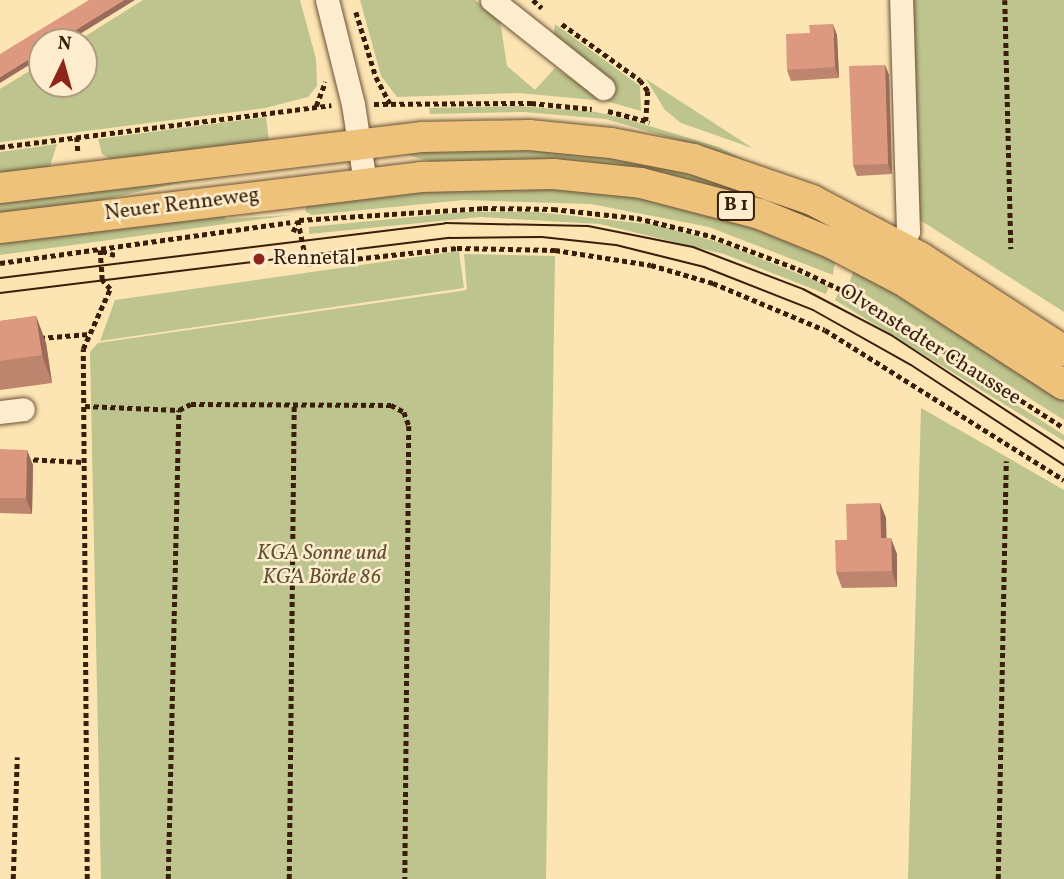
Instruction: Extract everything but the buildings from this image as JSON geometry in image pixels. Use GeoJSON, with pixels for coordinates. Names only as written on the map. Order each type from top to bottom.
{"type":"FeatureCollection","features":[{"type":"Feature","properties":{"kind":"main road","name":"B 1"},"geometry":{"type":"LineString","coordinates":[[360,143],[529,135],[641,148],[693,159],[792,191],[899,244],[1064,351]]}},
{"type":"Feature","properties":{"kind":"main road","name":"Neuer Renneweg"},"geometry":{"type":"LineString","coordinates":[[0,188],[360,143]]}},
{"type":"Feature","properties":{"kind":"main road","name":"Olvenstedter Chaussee"},"geometry":{"type":"LineString","coordinates":[[365,182],[472,174],[553,174],[650,185],[731,205],[813,234],[868,261],[1064,385]]}},
{"type":"Feature","properties":{"kind":"main road","name":"Neuer Renneweg"},"geometry":{"type":"LineString","coordinates":[[0,228],[365,182]]}},
{"type":"Feature","properties":{"kind":"street"},"geometry":{"type":"LineString","coordinates":[[327,0],[360,143],[365,182]]}},
{"type":"Feature","properties":{"kind":"street"},"geometry":{"type":"LineString","coordinates":[[492,0],[603,88]]}},
{"type":"Feature","properties":{"kind":"street"},"geometry":{"type":"LineString","coordinates":[[899,244],[908,231],[901,0]]}},
{"type":"Feature","properties":{"kind":"street"},"geometry":{"type":"LineString","coordinates":[[0,412],[23,409]]}},
{"type":"Feature","properties":{"kind":"path"},"geometry":{"type":"LineString","coordinates":[[352,0],[376,78],[390,103]]}},
{"type":"Feature","properties":{"kind":"path"},"geometry":{"type":"LineString","coordinates":[[1005,0],[1012,248]]}},
{"type":"Feature","properties":{"kind":"path"},"geometry":{"type":"LineString","coordinates":[[0,147],[331,105]]}},
{"type":"Feature","properties":{"kind":"path","name":"Olvenstedter Chaussee"},"geometry":{"type":"LineString","coordinates":[[298,220],[484,208],[554,209],[637,218],[699,232],[837,286],[1064,428]]}},
{"type":"Feature","properties":{"kind":"path"},"geometry":{"type":"LineString","coordinates":[[293,232],[298,220]]}},
{"type":"Feature","properties":{"kind":"path"},"geometry":{"type":"LineString","coordinates":[[298,220],[307,264],[457,248],[555,250],[651,265],[722,286],[825,330],[1064,480]]}},
{"type":"Feature","properties":{"kind":"path","name":"Neuer Renneweg"},"geometry":{"type":"LineString","coordinates":[[0,263],[298,220]]}},
{"type":"Feature","properties":{"kind":"path"},"geometry":{"type":"LineString","coordinates":[[86,879],[83,349],[110,289],[102,280],[100,250],[115,255]]}},
{"type":"Feature","properties":{"kind":"path"},"geometry":{"type":"LineString","coordinates":[[30,339],[89,334]]}},
{"type":"Feature","properties":{"kind":"path"},"geometry":{"type":"LineString","coordinates":[[85,406],[179,410],[191,404],[391,405],[404,412],[409,426],[405,879]]}},
{"type":"Feature","properties":{"kind":"path"},"geometry":{"type":"LineString","coordinates":[[289,879],[294,405]]}},
{"type":"Feature","properties":{"kind":"path"},"geometry":{"type":"LineString","coordinates":[[168,879],[179,410]]}},
{"type":"Feature","properties":{"kind":"path"},"geometry":{"type":"LineString","coordinates":[[11,457],[84,461]]}},
{"type":"Feature","properties":{"kind":"path"},"geometry":{"type":"LineString","coordinates":[[998,879],[1006,461]]}},
{"type":"Feature","properties":{"kind":"path"},"geometry":{"type":"LineString","coordinates":[[13,879],[17,758]]}},
{"type":"Feature","properties":{"kind":"green space"},"geometry":{"type":"Polygon","coordinates":[[[143,0],[300,0],[316,59],[317,86],[308,97],[265,108],[0,142],[0,89],[28,72],[28,98],[98,98],[98,28],[143,0]]]}},
{"type":"Feature","properties":{"kind":"green space"},"geometry":{"type":"Polygon","coordinates":[[[360,0],[475,0],[500,20],[507,66],[535,90],[555,68],[600,97],[553,38],[555,24],[640,86],[641,111],[606,101],[519,93],[397,97],[381,76],[360,0]]]}},
{"type":"Feature","properties":{"kind":"green space"},"geometry":{"type":"Polygon","coordinates":[[[909,0],[1064,0],[1064,312],[920,220],[909,0]]]}},
{"type":"Feature","properties":{"kind":"green space"},"geometry":{"type":"Polygon","coordinates":[[[646,79],[753,148],[681,123],[665,110],[646,79]]]}},
{"type":"Feature","properties":{"kind":"green space"},"geometry":{"type":"Polygon","coordinates":[[[519,106],[596,112],[630,120],[718,147],[745,160],[606,119],[524,112],[430,114],[429,108],[519,106]]]}},
{"type":"Feature","properties":{"kind":"green space"},"geometry":{"type":"Polygon","coordinates":[[[266,117],[269,141],[113,161],[102,154],[98,139],[266,117]]]}},
{"type":"Feature","properties":{"kind":"green space"},"geometry":{"type":"Polygon","coordinates":[[[57,144],[49,169],[0,175],[0,152],[57,144]]]}},
{"type":"Feature","properties":{"kind":"green space"},"geometry":{"type":"Polygon","coordinates":[[[488,145],[620,154],[779,196],[1064,362],[1064,369],[830,227],[776,205],[655,172],[546,160],[431,162],[403,153],[488,145]]]}},
{"type":"Feature","properties":{"kind":"green space"},"geometry":{"type":"Polygon","coordinates":[[[286,168],[183,182],[87,203],[0,215],[0,200],[286,168]]]}},
{"type":"Feature","properties":{"kind":"green space"},"geometry":{"type":"Polygon","coordinates":[[[508,184],[616,191],[727,215],[835,260],[833,275],[709,227],[591,204],[464,200],[312,215],[306,212],[305,201],[508,184]]]}},
{"type":"Feature","properties":{"kind":"green space"},"geometry":{"type":"Polygon","coordinates":[[[223,212],[225,219],[291,215],[0,255],[0,240],[223,212]]]}},
{"type":"Feature","properties":{"kind":"green space"},"geometry":{"type":"Polygon","coordinates":[[[465,212],[537,212],[657,225],[724,244],[829,286],[826,294],[724,254],[600,224],[480,217],[309,234],[309,227],[465,212]]]}},
{"type":"Feature","properties":{"kind":"green space"},"geometry":{"type":"Polygon","coordinates":[[[459,251],[464,288],[100,341],[115,300],[459,251]]]}},
{"type":"Feature","properties":{"kind":"green space","name":"KGA Sonne und KGA Börde 86"},"geometry":{"type":"Polygon","coordinates":[[[464,254],[555,256],[546,879],[101,879],[90,352],[98,343],[467,290],[464,254]]]}},
{"type":"Feature","properties":{"kind":"green space"},"geometry":{"type":"Polygon","coordinates":[[[861,270],[1064,398],[1064,420],[849,284],[853,272],[861,270]]]}},
{"type":"Feature","properties":{"kind":"green space"},"geometry":{"type":"Polygon","coordinates":[[[839,292],[1064,435],[1064,441],[835,300],[839,292]]]}},
{"type":"Feature","properties":{"kind":"green space"},"geometry":{"type":"Polygon","coordinates":[[[921,408],[1064,490],[1064,879],[908,879],[921,408]]]}},
{"type":"Feature","properties":{"kind":"tram line"},"geometry":{"type":"LineString","coordinates":[[0,278],[445,223],[588,226],[693,247],[803,289],[891,335],[1064,448]]}},
{"type":"Feature","properties":{"kind":"tram line"},"geometry":{"type":"LineString","coordinates":[[0,293],[450,238],[542,237],[616,245],[704,267],[813,310],[911,365],[1064,465]]}},
{"type":"Feature","properties":{"kind":"place","name":"Rennetal"},"geometry":{"type":"Point","coordinates":[259,259]}}]}
